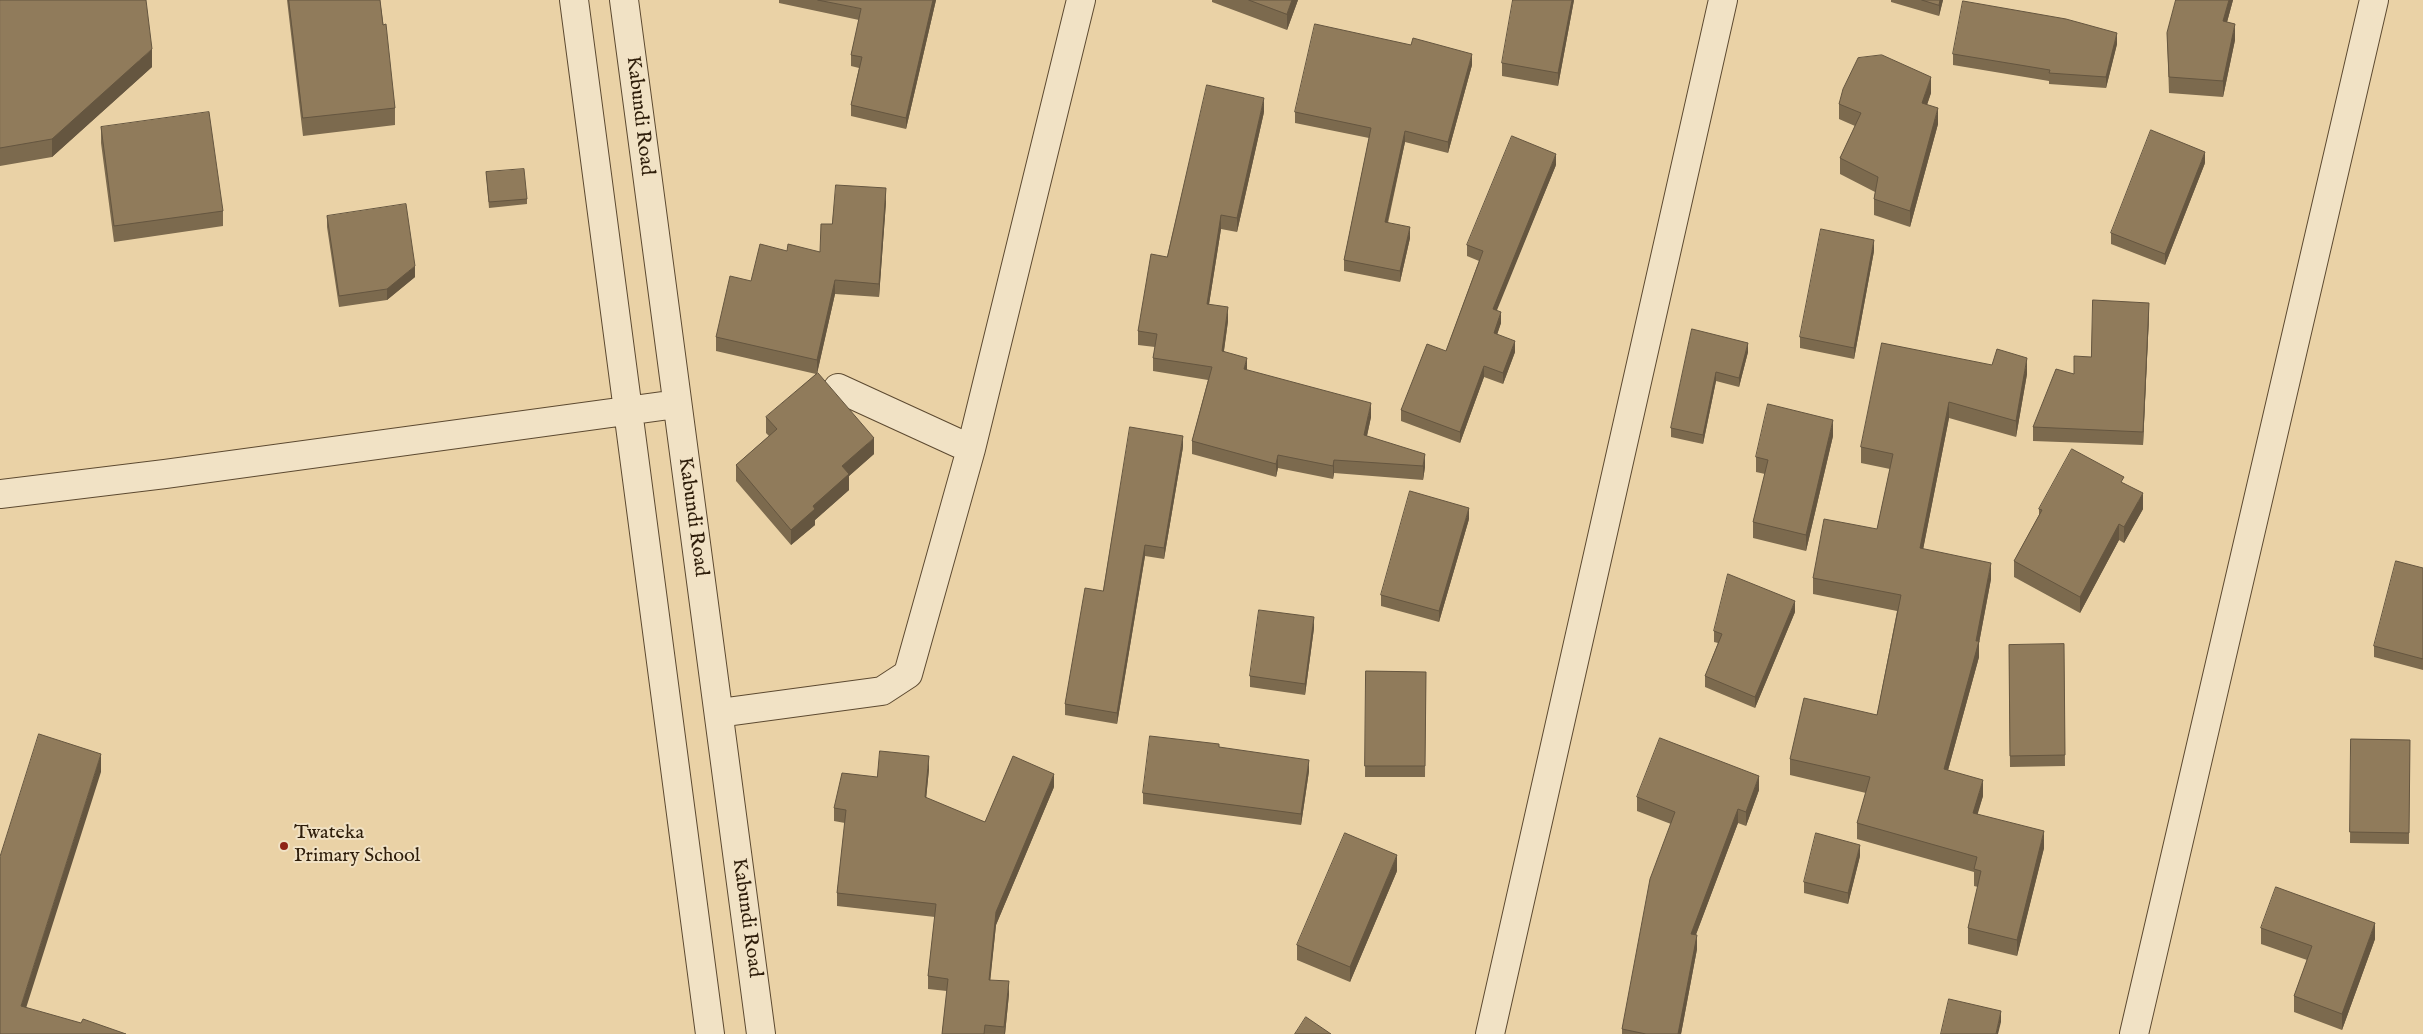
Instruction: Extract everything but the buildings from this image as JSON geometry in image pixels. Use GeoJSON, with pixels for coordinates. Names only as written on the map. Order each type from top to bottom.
{"type":"FeatureCollection","features":[{"type":"Feature","properties":{"kind":"street"},"geometry":{"type":"LineString","coordinates":[[574,0],[710,1034]]}},
{"type":"Feature","properties":{"kind":"street","name":"Kabundi Road"},"geometry":{"type":"LineString","coordinates":[[624,0],[761,1034]]}},
{"type":"Feature","properties":{"kind":"street"},"geometry":{"type":"LineString","coordinates":[[719,713],[882,691],[908,674],[972,449],[1081,0]]}},
{"type":"Feature","properties":{"kind":"street"},"geometry":{"type":"LineString","coordinates":[[1490,1034],[1723,0]]}},
{"type":"Feature","properties":{"kind":"street"},"geometry":{"type":"LineString","coordinates":[[2134,1034],[2374,0]]}},
{"type":"Feature","properties":{"kind":"street"},"geometry":{"type":"LineString","coordinates":[[838,388],[972,449]]}},
{"type":"Feature","properties":{"kind":"street"},"geometry":{"type":"LineString","coordinates":[[0,494],[165,474],[677,404]]}},
{"type":"Feature","properties":{"kind":"place","name":"Twateka Primary School"},"geometry":{"type":"Point","coordinates":[284,846]}}]}
